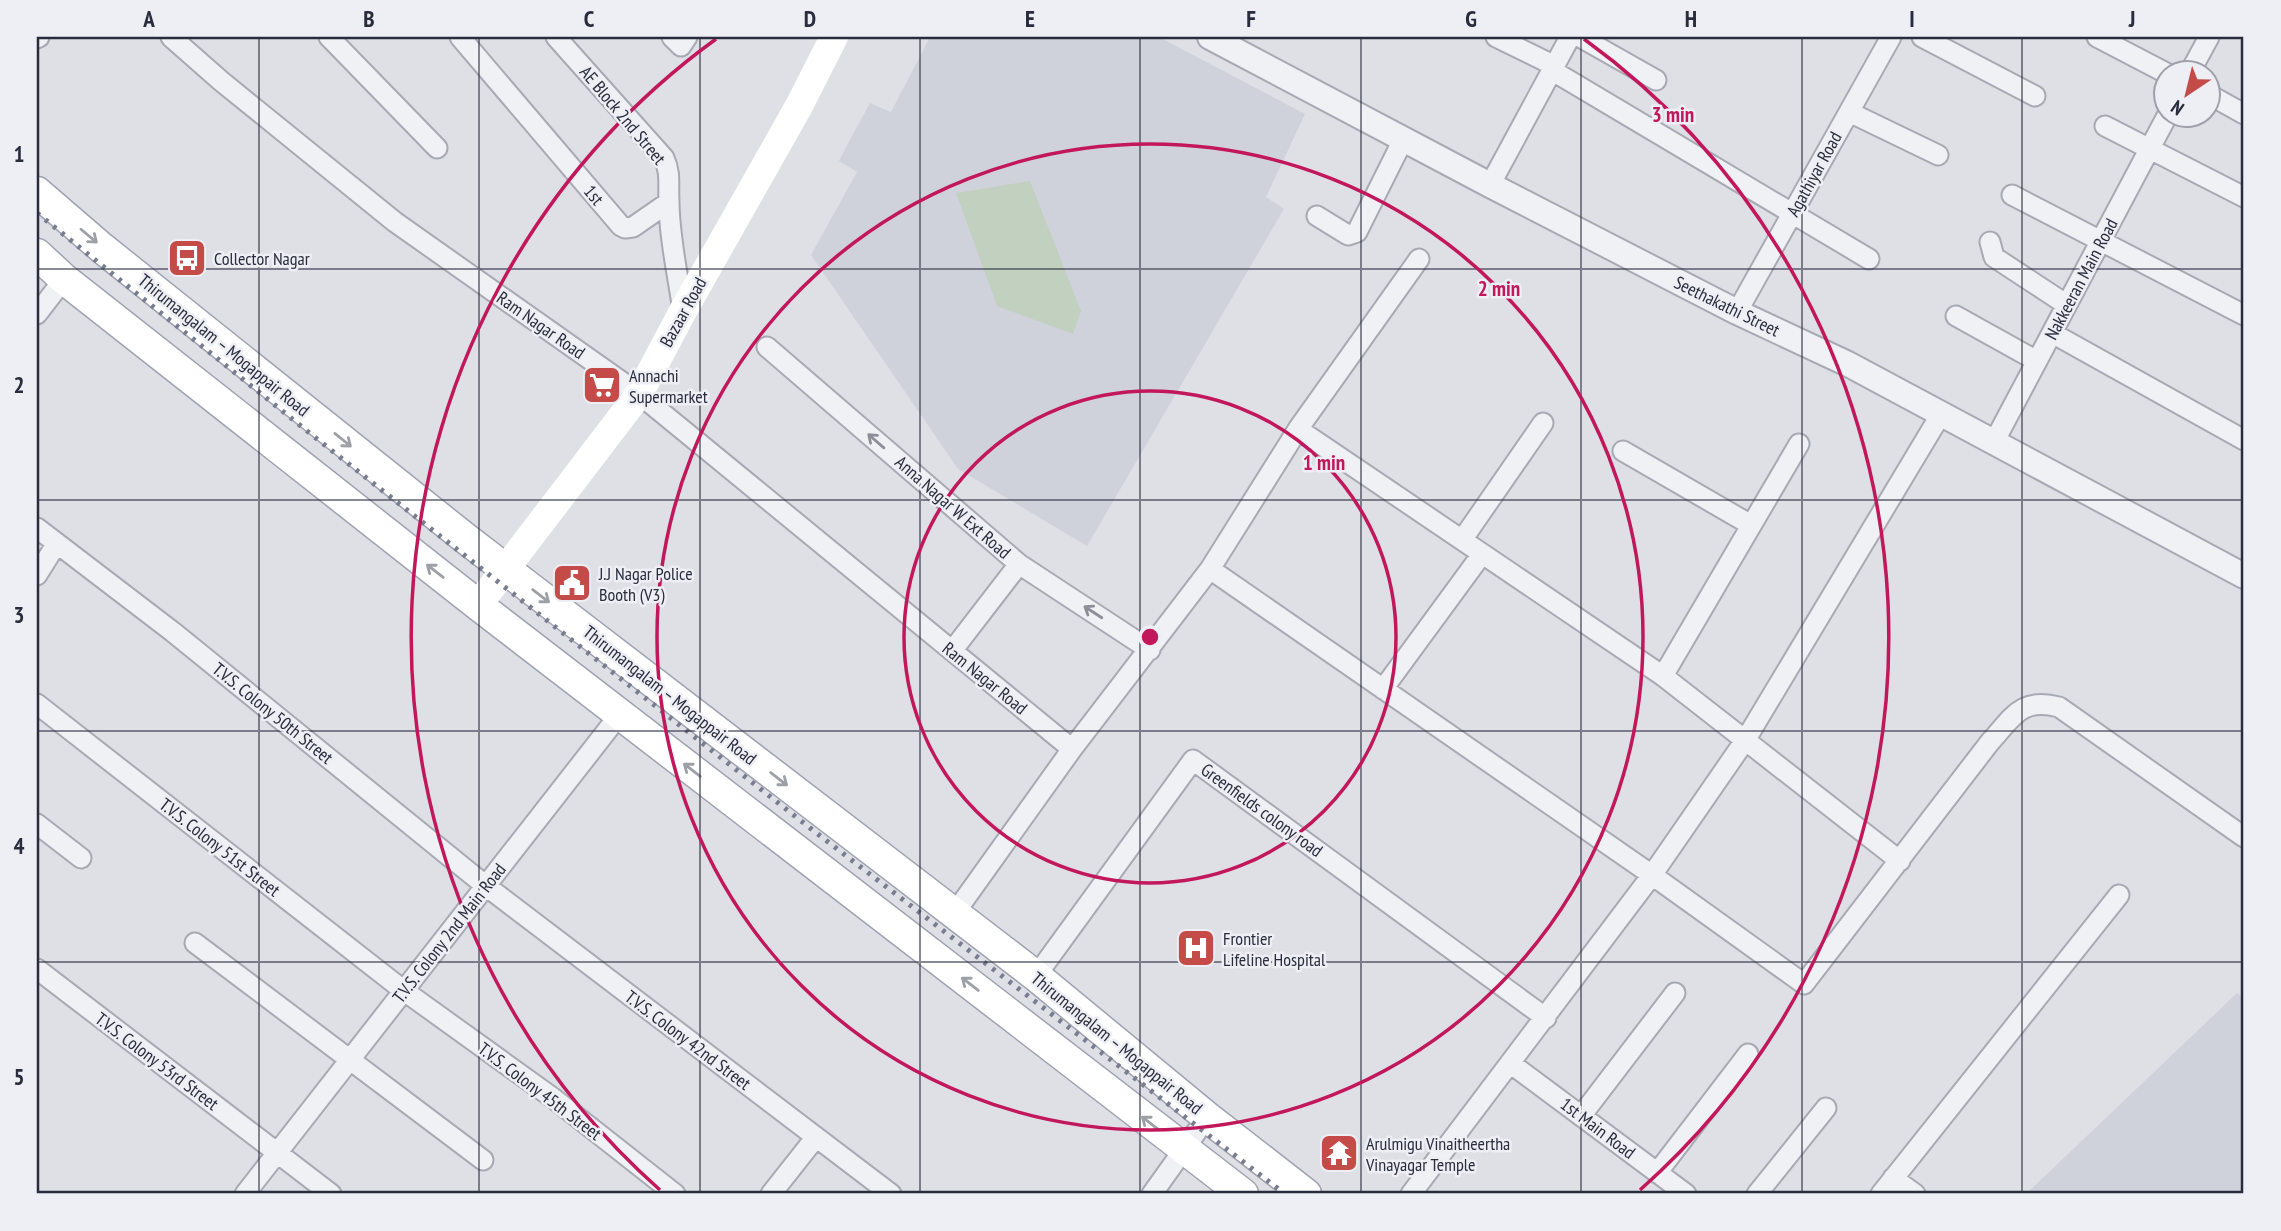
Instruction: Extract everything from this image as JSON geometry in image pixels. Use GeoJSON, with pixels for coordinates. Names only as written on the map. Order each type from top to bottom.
{"type":"FeatureCollection","features":[{"type":"Feature","properties":{"kind":"main road","name":"Bazaar Road"},"geometry":{"type":"LineString","coordinates":[[478,605],[639,394],[799,106],[834,37]]}},
{"type":"Feature","properties":{"kind":"main road","name":"Thirumangalam – Mogappair Road"},"geometry":{"type":"LineString","coordinates":[[37,192],[102,248],[505,569],[1036,976],[1207,1117],[1306,1194]]}},
{"type":"Feature","properties":{"kind":"main road"},"geometry":{"type":"LineString","coordinates":[[37,254],[64,279],[478,605],[1243,1194]]}},
{"type":"Feature","properties":{"kind":"street","name":"Ram Nagar Road"},"geometry":{"type":"LineString","coordinates":[[171,37],[395,222],[639,394],[1072,749]]}},
{"type":"Feature","properties":{"kind":"street"},"geometry":{"type":"LineString","coordinates":[[329,37],[437,148]]}},
{"type":"Feature","properties":{"kind":"street","name":"1st"},"geometry":{"type":"LineString","coordinates":[[460,37],[621,226],[633,227],[668,202]]}},
{"type":"Feature","properties":{"kind":"street","name":"AE Block 2nd Street"},"geometry":{"type":"LineString","coordinates":[[555,37],[664,158],[670,181],[668,202]]}},
{"type":"Feature","properties":{"kind":"street"},"geometry":{"type":"LineString","coordinates":[[672,37],[681,46],[687,37]]}},
{"type":"Feature","properties":{"kind":"street","name":"Seethakathi Street"},"geometry":{"type":"LineString","coordinates":[[1210,37],[1737,312],[1848,364],[2244,576]]}},
{"type":"Feature","properties":{"kind":"street"},"geometry":{"type":"LineString","coordinates":[[1496,37],[1554,69],[1869,259]]}},
{"type":"Feature","properties":{"kind":"street"},"geometry":{"type":"LineString","coordinates":[[1490,185],[1570,37]]}},
{"type":"Feature","properties":{"kind":"street"},"geometry":{"type":"LineString","coordinates":[[1580,37],[1656,80]]}},
{"type":"Feature","properties":{"kind":"street","name":"Agathiyar Road"},"geometry":{"type":"LineString","coordinates":[[1737,312],[1891,37]]}},
{"type":"Feature","properties":{"kind":"street"},"geometry":{"type":"LineString","coordinates":[[1922,37],[2035,96]]}},
{"type":"Feature","properties":{"kind":"street"},"geometry":{"type":"LineString","coordinates":[[2097,37],[2152,66]]}},
{"type":"Feature","properties":{"kind":"street"},"geometry":{"type":"LineString","coordinates":[[2196,60],[2208,37]]}},
{"type":"Feature","properties":{"kind":"street"},"geometry":{"type":"LineString","coordinates":[[2222,102],[2244,114]]}},
{"type":"Feature","properties":{"kind":"street"},"geometry":{"type":"LineString","coordinates":[[1849,112],[1938,155]]}},
{"type":"Feature","properties":{"kind":"street"},"geometry":{"type":"LineString","coordinates":[[2105,126],[2244,197]]}},
{"type":"Feature","properties":{"kind":"street","name":"Nakkeeran Main Road"},"geometry":{"type":"LineString","coordinates":[[1994,442],[2159,130]]}},
{"type":"Feature","properties":{"kind":"street"},"geometry":{"type":"LineString","coordinates":[[1317,216],[1348,235],[1357,232],[1403,140]]}},
{"type":"Feature","properties":{"kind":"street"},"geometry":{"type":"LineString","coordinates":[[2012,195],[2102,239],[2244,315]]}},
{"type":"Feature","properties":{"kind":"street"},"geometry":{"type":"LineString","coordinates":[[668,202],[683,311]]}},
{"type":"Feature","properties":{"kind":"street"},"geometry":{"type":"LineString","coordinates":[[1990,242],[1994,257],[2067,305]]}},
{"type":"Feature","properties":{"kind":"street"},"geometry":{"type":"LineString","coordinates":[[954,914],[1072,749],[1210,569],[1298,429],[1419,259]]}},
{"type":"Feature","properties":{"kind":"street"},"geometry":{"type":"LineString","coordinates":[[37,314],[64,279]]}},
{"type":"Feature","properties":{"kind":"street"},"geometry":{"type":"LineString","coordinates":[[1956,316],[2037,361]]}},
{"type":"Feature","properties":{"kind":"street"},"geometry":{"type":"LineString","coordinates":[[2052,333],[2244,440]]}},
{"type":"Feature","properties":{"kind":"street","name":"Anna Nagar W Ext Road"},"geometry":{"type":"LineString","coordinates":[[767,347],[1019,564],[1150,650]]}},
{"type":"Feature","properties":{"kind":"street"},"geometry":{"type":"LineString","coordinates":[[1410,1194],[1652,875],[1746,739],[1941,414]]}},
{"type":"Feature","properties":{"kind":"street"},"geometry":{"type":"LineString","coordinates":[[1462,540],[1543,424]]}},
{"type":"Feature","properties":{"kind":"street"},"geometry":{"type":"LineString","coordinates":[[1298,429],[1663,676],[1899,861]]}},
{"type":"Feature","properties":{"kind":"street"},"geometry":{"type":"LineString","coordinates":[[1663,676],[1799,444]]}},
{"type":"Feature","properties":{"kind":"street"},"geometry":{"type":"LineString","coordinates":[[1623,451],[1751,524]]}},
{"type":"Feature","properties":{"kind":"street","name":"T.V.S. Colony 50th Street"},"geometry":{"type":"LineString","coordinates":[[37,528],[173,632],[486,886]]}},
{"type":"Feature","properties":{"kind":"street"},"geometry":{"type":"LineString","coordinates":[[37,575],[57,543]]}},
{"type":"Feature","properties":{"kind":"street"},"geometry":{"type":"LineString","coordinates":[[1383,689],[1482,554]]}},
{"type":"Feature","properties":{"kind":"street"},"geometry":{"type":"LineString","coordinates":[[952,651],[1019,564]]}},
{"type":"Feature","properties":{"kind":"street"},"geometry":{"type":"LineString","coordinates":[[1210,569],[1652,875],[1804,984],[1990,742],[2020,709],[2034,703],[2059,707],[2244,837]]}},
{"type":"Feature","properties":{"kind":"street","name":"T.V.S. Colony 51st Street"},"geometry":{"type":"LineString","coordinates":[[37,704],[402,990]]}},
{"type":"Feature","properties":{"kind":"street","name":"T.V.S. Colony 2nd Main Road"},"geometry":{"type":"LineString","coordinates":[[245,1194],[620,714]]}},
{"type":"Feature","properties":{"kind":"street","name":"Greenfields colony road"},"geometry":{"type":"LineString","coordinates":[[1036,976],[1192,760],[1546,1018]]}},
{"type":"Feature","properties":{"kind":"street"},"geometry":{"type":"LineString","coordinates":[[37,824],[81,858]]}},
{"type":"Feature","properties":{"kind":"street","name":"T.V.S. Colony 42nd Street"},"geometry":{"type":"LineString","coordinates":[[486,886],[891,1194]]}},
{"type":"Feature","properties":{"kind":"street"},"geometry":{"type":"LineString","coordinates":[[1881,1194],[2119,895]]}},
{"type":"Feature","properties":{"kind":"street"},"geometry":{"type":"LineString","coordinates":[[195,943],[483,1160]]}},
{"type":"Feature","properties":{"kind":"street","name":"T.V.S. Colony 53rd Street"},"geometry":{"type":"LineString","coordinates":[[37,969],[331,1194]]}},
{"type":"Feature","properties":{"kind":"street","name":"T.V.S. Colony 45th Street"},"geometry":{"type":"LineString","coordinates":[[402,990],[553,1098],[675,1194]]}},
{"type":"Feature","properties":{"kind":"street"},"geometry":{"type":"LineString","coordinates":[[1581,1116],[1675,993]]}},
{"type":"Feature","properties":{"kind":"street"},"geometry":{"type":"LineString","coordinates":[[1657,1173],[1748,1054]]}},
{"type":"Feature","properties":{"kind":"street","name":"1st Main Road"},"geometry":{"type":"LineString","coordinates":[[1510,1063],[1686,1194]]}},
{"type":"Feature","properties":{"kind":"street"},"geometry":{"type":"LineString","coordinates":[[1757,1194],[1826,1108]]}},
{"type":"Feature","properties":{"kind":"street"},"geometry":{"type":"LineString","coordinates":[[1152,1194],[1207,1117]]}},
{"type":"Feature","properties":{"kind":"street"},"geometry":{"type":"LineString","coordinates":[[771,1194],[816,1137]]}},
{"type":"Feature","properties":{"kind":"street"},"geometry":{"type":"LineString","coordinates":[[1893,1178],[1915,1194]]}},
{"type":"Feature","properties":{"kind":"shaded area"},"geometry":{"type":"Polygon","coordinates":[[[930,37],[1159,37],[1305,114],[1266,197],[1284,209],[1087,546],[958,469],[811,255],[857,172],[839,161],[870,103],[891,112],[930,37]]]}},
{"type":"Feature","properties":{"kind":"shaded area"},"geometry":{"type":"Polygon","coordinates":[[[2237,993],[2244,998],[2244,1194],[2026,1194],[2237,993]]]}},
{"type":"Feature","properties":{"kind":"green space"},"geometry":{"type":"Polygon","coordinates":[[[1030,181],[1081,311],[1073,334],[997,306],[956,193],[1030,181]]]}},
{"type":"Feature","properties":{"kind":"railway"},"geometry":{"type":"LineString","coordinates":[[37,213],[312,435],[810,828],[1285,1194]]}},
{"type":"Feature","properties":{"kind":"place","name":"Collector Nagar"},"geometry":{"type":"Point","coordinates":[187,258]}},
{"type":"Feature","properties":{"kind":"place","name":"Annachi Supermarket"},"geometry":{"type":"Point","coordinates":[602,385]}},
{"type":"Feature","properties":{"kind":"place","name":"J.J Nagar Police Booth (V3)"},"geometry":{"type":"Point","coordinates":[572,583]}},
{"type":"Feature","properties":{"kind":"place","name":"Frontier Lifeline Hospital"},"geometry":{"type":"Point","coordinates":[1196,948]}},
{"type":"Feature","properties":{"kind":"place","name":"Arulmigu Vinaitheertha Vinayagar Temple"},"geometry":{"type":"Point","coordinates":[1339,1153]}}]}
